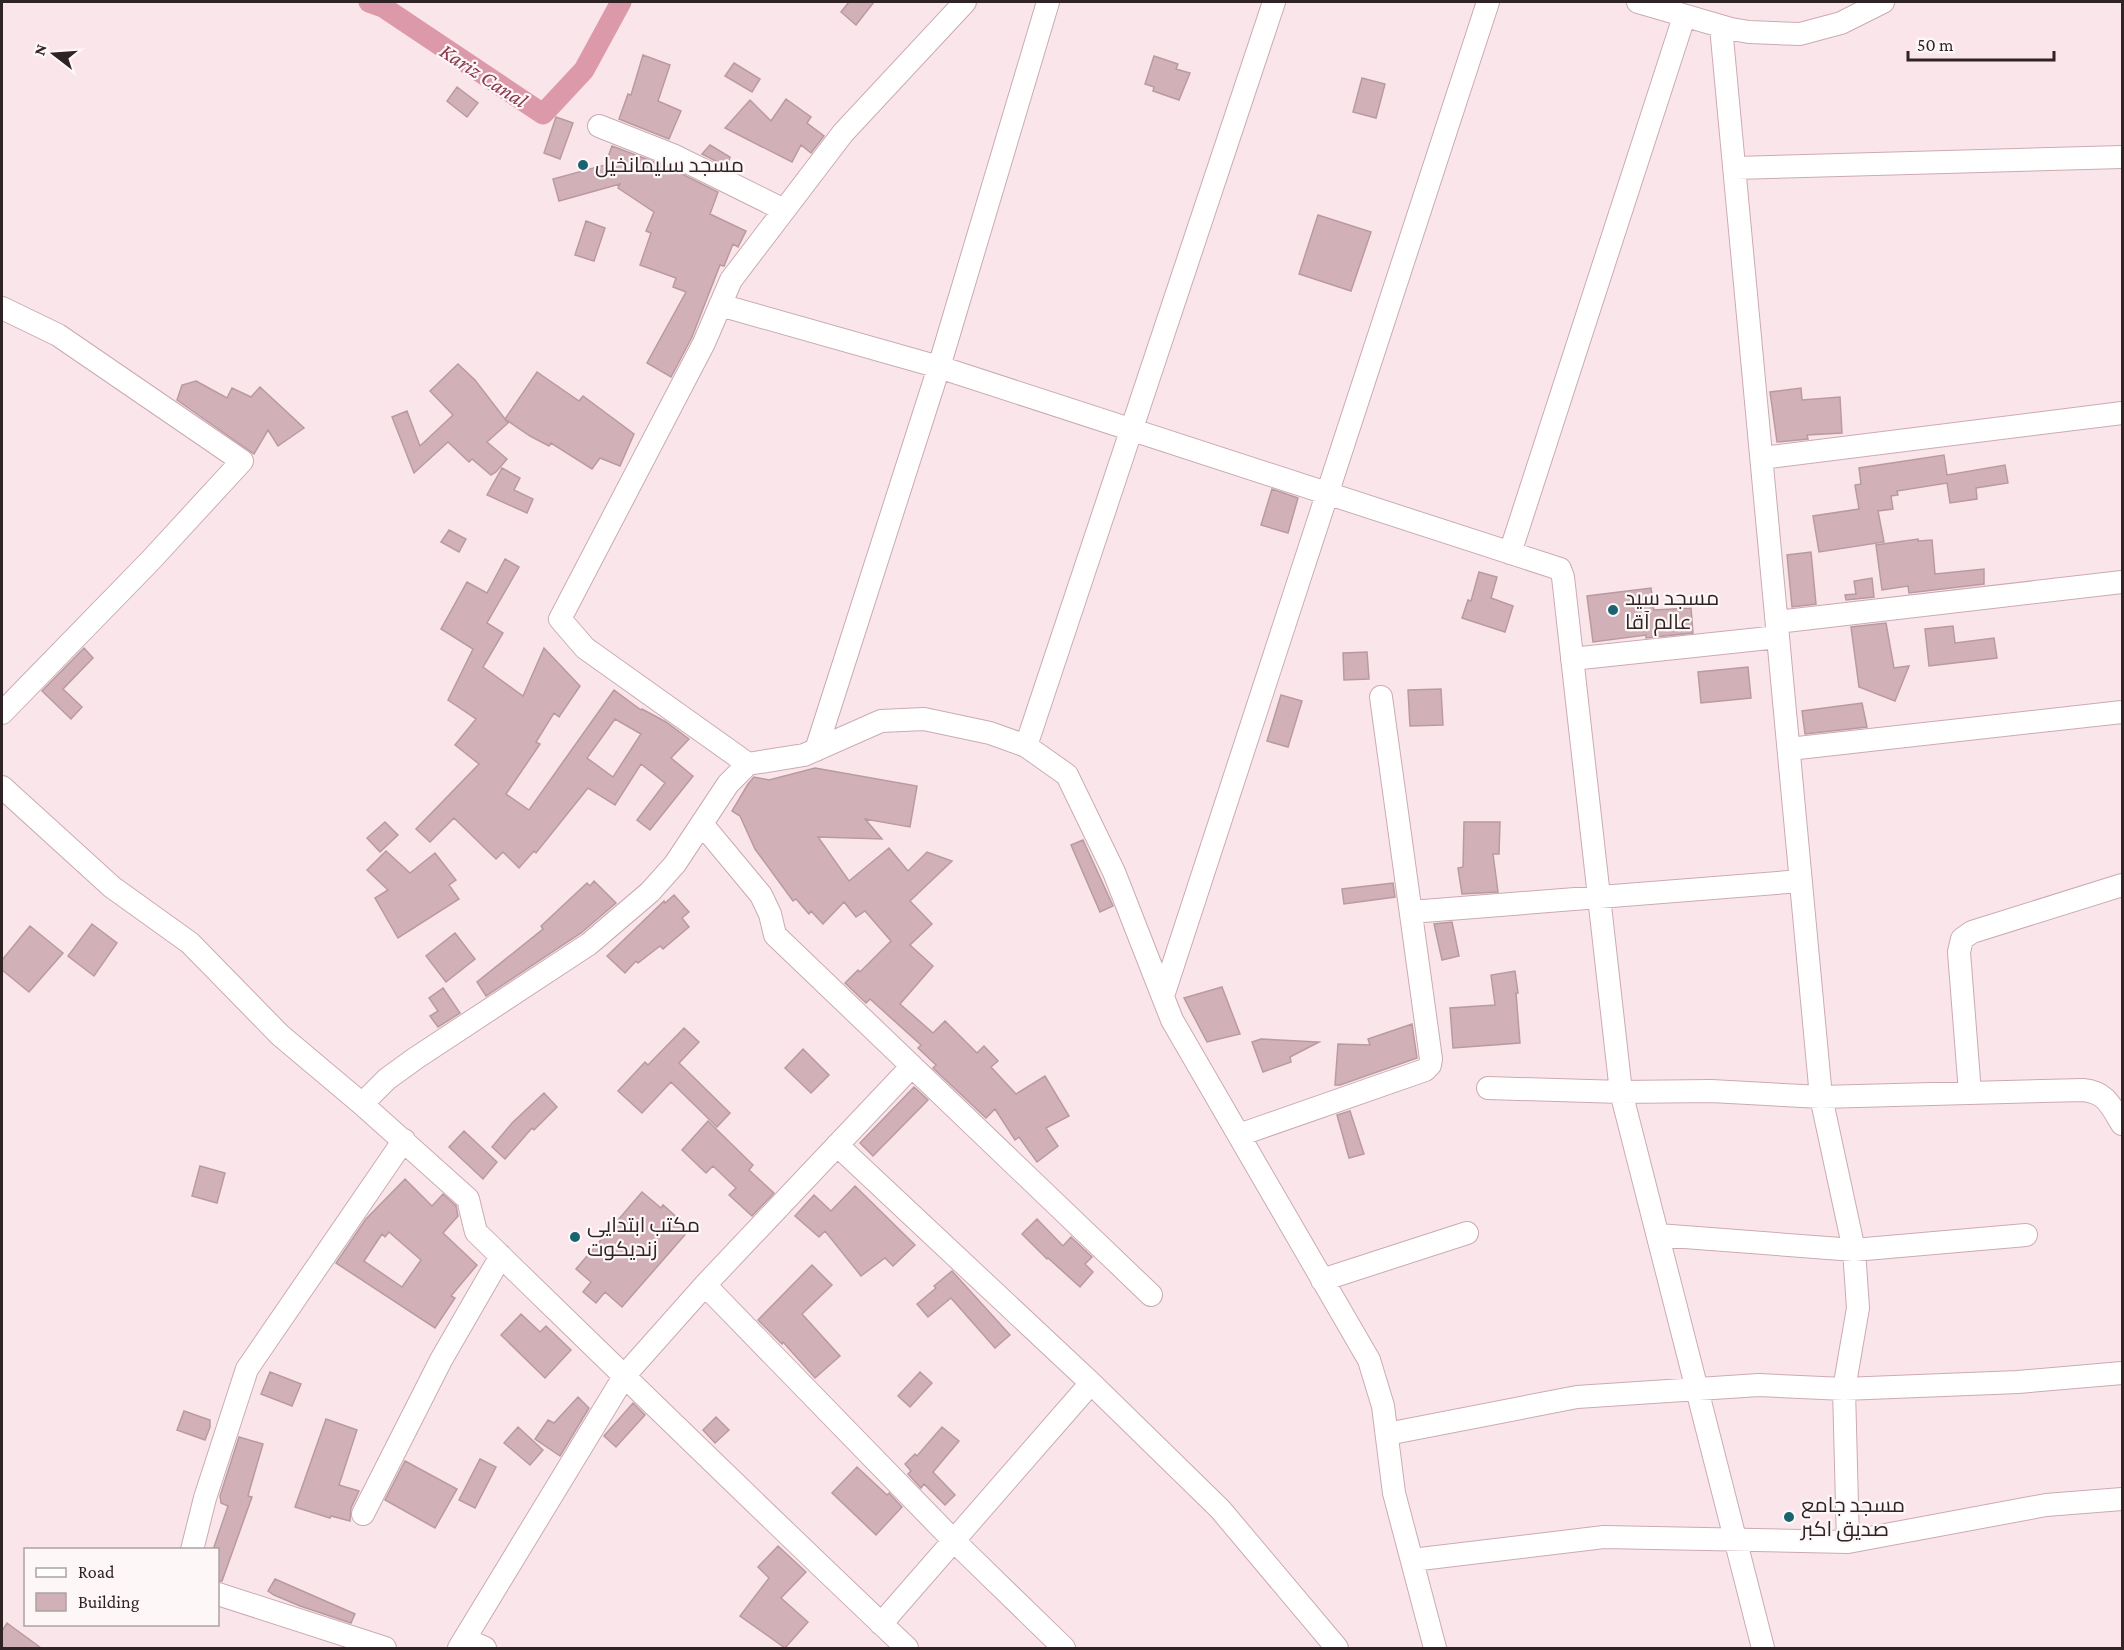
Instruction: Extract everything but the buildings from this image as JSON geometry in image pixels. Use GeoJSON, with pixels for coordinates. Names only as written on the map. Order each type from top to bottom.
{"type":"FeatureCollection","features":[{"type":"Feature","properties":{"kind":"street"},"geometry":{"type":"LineString","coordinates":[[748,765],[585,648],[560,619],[704,343],[731,280],[843,133],[965,2]]}},
{"type":"Feature","properties":{"kind":"street"},"geometry":{"type":"LineString","coordinates":[[816,750],[939,367],[1048,2]]}},
{"type":"Feature","properties":{"kind":"street"},"geometry":{"type":"LineString","coordinates":[[1026,746],[1274,2]]}},
{"type":"Feature","properties":{"kind":"street"},"geometry":{"type":"LineString","coordinates":[[1163,996],[1488,2]]}},
{"type":"Feature","properties":{"kind":"street"},"geometry":{"type":"LineString","coordinates":[[1638,2],[1721,27],[1749,32],[1800,34],[1841,23],[1882,2]]}},
{"type":"Feature","properties":{"kind":"street"},"geometry":{"type":"LineString","coordinates":[[1510,553],[1684,17]]}},
{"type":"Feature","properties":{"kind":"street"},"geometry":{"type":"LineString","coordinates":[[1721,27],[1821,1097],[1854,1250],[1858,1308],[1844,1389],[1848,1542]]}},
{"type":"Feature","properties":{"kind":"street"},"geometry":{"type":"LineString","coordinates":[[599,126],[675,156],[784,210]]}},
{"type":"Feature","properties":{"kind":"street"},"geometry":{"type":"LineString","coordinates":[[1735,168],[2122,157]]}},
{"type":"Feature","properties":{"kind":"street"},"geometry":{"type":"LineString","coordinates":[[720,305],[939,367],[1560,569],[1563,577],[1621,1092],[1763,1648]]}},
{"type":"Feature","properties":{"kind":"street"},"geometry":{"type":"LineString","coordinates":[[2,308],[58,335],[242,461],[151,560],[2,713]]}},
{"type":"Feature","properties":{"kind":"street"},"geometry":{"type":"LineString","coordinates":[[1762,458],[2122,413]]}},
{"type":"Feature","properties":{"kind":"street"},"geometry":{"type":"LineString","coordinates":[[1572,659],[2122,582]]}},
{"type":"Feature","properties":{"kind":"street"},"geometry":{"type":"LineString","coordinates":[[1239,1135],[1425,1070],[1430,1065],[1381,697]]}},
{"type":"Feature","properties":{"kind":"street"},"geometry":{"type":"LineString","coordinates":[[1789,749],[2122,712]]}},
{"type":"Feature","properties":{"kind":"street"},"geometry":{"type":"LineString","coordinates":[[362,1104],[387,1079],[406,1065],[589,944],[650,892],[675,864],[728,784],[748,765],[796,757],[881,721],[924,719],[990,733],[1026,746],[1066,775],[1114,872],[1172,1020],[1369,1360],[1383,1406],[1394,1493],[1435,1648]]}},
{"type":"Feature","properties":{"kind":"street"},"geometry":{"type":"LineString","coordinates":[[2,788],[112,887],[190,943],[280,1035],[404,1140],[468,1198],[476,1232],[907,1648]]}},
{"type":"Feature","properties":{"kind":"street"},"geometry":{"type":"LineString","coordinates":[[702,824],[761,895],[770,914],[775,935],[1151,1295]]}},
{"type":"Feature","properties":{"kind":"street"},"geometry":{"type":"LineString","coordinates":[[1411,912],[1801,881]]}},
{"type":"Feature","properties":{"kind":"street"},"geometry":{"type":"LineString","coordinates":[[1970,1093],[1959,952],[1962,939],[1972,932],[2122,885]]}},
{"type":"Feature","properties":{"kind":"street"},"geometry":{"type":"LineString","coordinates":[[485,1648],[462,1644],[625,1375],[705,1285],[912,1066]]}},
{"type":"Feature","properties":{"kind":"street"},"geometry":{"type":"LineString","coordinates":[[1488,1088],[1621,1092],[1711,1091],[1821,1097],[2096,1091],[2105,1098],[2122,1124]]}},
{"type":"Feature","properties":{"kind":"street"},"geometry":{"type":"LineString","coordinates":[[192,1548],[204,1498],[247,1369],[404,1140]]}},
{"type":"Feature","properties":{"kind":"street"},"geometry":{"type":"LineString","coordinates":[[837,1145],[1091,1383],[1220,1509],[1337,1648]]}},
{"type":"Feature","properties":{"kind":"street"},"geometry":{"type":"LineString","coordinates":[[1322,1280],[1467,1233]]}},
{"type":"Feature","properties":{"kind":"street"},"geometry":{"type":"LineString","coordinates":[[1658,1235],[1854,1250],[2026,1235]]}},
{"type":"Feature","properties":{"kind":"street"},"geometry":{"type":"LineString","coordinates":[[363,1514],[441,1360],[501,1256]]}},
{"type":"Feature","properties":{"kind":"street"},"geometry":{"type":"LineString","coordinates":[[705,1285],[953,1540],[1064,1648]]}},
{"type":"Feature","properties":{"kind":"street"},"geometry":{"type":"LineString","coordinates":[[1387,1434],[1577,1397],[1759,1385],[1844,1389],[2018,1382],[2122,1373]]}},
{"type":"Feature","properties":{"kind":"street"},"geometry":{"type":"LineString","coordinates":[[881,1624],[1091,1383]]}},
{"type":"Feature","properties":{"kind":"street"},"geometry":{"type":"LineString","coordinates":[[1412,1560],[1604,1537],[1848,1542],[2046,1505],[2122,1499]]}},
{"type":"Feature","properties":{"kind":"street"},"geometry":{"type":"LineString","coordinates":[[219,1594],[385,1648]]}},
{"type":"Feature","properties":{"kind":"waterway","name":"Kariz Canal"},"geometry":{"type":"LineString","coordinates":[[369,2],[383,7],[543,114],[584,70],[621,2]]}},
{"type":"Feature","properties":{"kind":"place","name":"مسجد سلیمانخیل"},"geometry":{"type":"Point","coordinates":[583,165]}},
{"type":"Feature","properties":{"kind":"place","name":"مسجد سید عالم آقا"},"geometry":{"type":"Point","coordinates":[1613,610]}},
{"type":"Feature","properties":{"kind":"place","name":"مکتب ابتدایی زندیکوت"},"geometry":{"type":"Point","coordinates":[575,1237]}},
{"type":"Feature","properties":{"kind":"place","name":"مسجد جامع صدیق اکبر"},"geometry":{"type":"Point","coordinates":[1789,1517]}}]}
